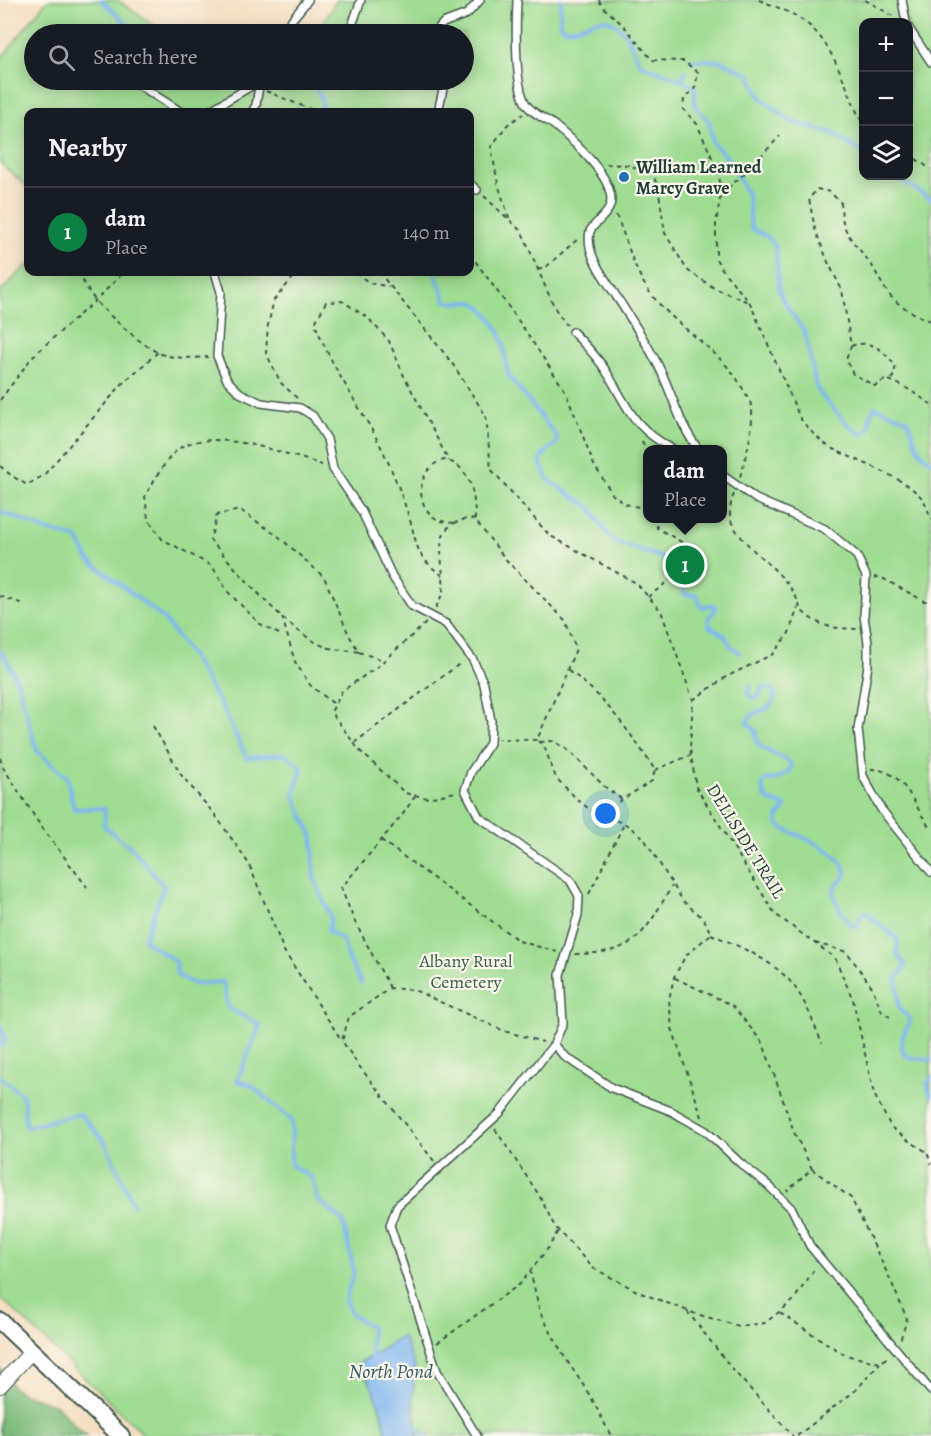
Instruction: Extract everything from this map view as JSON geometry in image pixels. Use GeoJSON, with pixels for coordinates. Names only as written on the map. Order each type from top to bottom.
{"type":"FeatureCollection","features":[{"type":"Feature","properties":{"kind":"street"},"geometry":{"type":"LineString","coordinates":[[0,1321],[121,1436]]}},
{"type":"Feature","properties":{"kind":"street"},"geometry":{"type":"LineString","coordinates":[[0,1386],[32,1352]]}},
{"type":"Feature","properties":{"kind":"lane"},"geometry":{"type":"LineString","coordinates":[[288,24],[308,0]]}},
{"type":"Feature","properties":{"kind":"lane"},"geometry":{"type":"LineString","coordinates":[[353,24],[361,0]]}},
{"type":"Feature","properties":{"kind":"lane"},"geometry":{"type":"LineString","coordinates":[[442,24],[466,14],[480,0]]}},
{"type":"Feature","properties":{"kind":"lane"},"geometry":{"type":"LineString","coordinates":[[517,0],[516,25],[520,90],[526,106],[581,148],[595,165],[606,186],[610,201],[608,209],[590,231],[589,243],[595,261],[647,344],[680,418],[695,445]]}},
{"type":"Feature","properties":{"kind":"lane"},"geometry":{"type":"LineString","coordinates":[[902,0],[905,18]]}},
{"type":"Feature","properties":{"kind":"lane"},"geometry":{"type":"LineString","coordinates":[[913,33],[931,62]]}},
{"type":"Feature","properties":{"kind":"lane"},"geometry":{"type":"LineString","coordinates":[[147,90],[175,108]]}},
{"type":"Feature","properties":{"kind":"lane"},"geometry":{"type":"LineString","coordinates":[[214,108],[246,90]]}},
{"type":"Feature","properties":{"kind":"lane"},"geometry":{"type":"LineString","coordinates":[[254,108],[258,90]]}},
{"type":"Feature","properties":{"kind":"lane"},"geometry":{"type":"LineString","coordinates":[[439,108],[443,90]]}},
{"type":"Feature","properties":{"kind":"lane"},"geometry":{"type":"LineString","coordinates":[[215,276],[221,292],[217,356],[227,380],[240,393],[261,403],[303,409],[313,416],[327,439],[333,469],[362,512],[392,576],[412,606],[446,624],[470,656],[484,684],[491,721],[490,742],[471,772],[465,790],[479,817],[570,880],[579,897],[578,915],[560,975],[562,1023],[554,1044],[499,1114],[397,1206],[390,1225],[437,1371],[477,1436]]}},
{"type":"Feature","properties":{"kind":"lane"},"geometry":{"type":"LineString","coordinates":[[573,332],[605,370],[635,421],[666,445]]}},
{"type":"Feature","properties":{"kind":"lane"},"geometry":{"type":"LineString","coordinates":[[727,478],[756,499],[816,525],[835,536],[857,556],[866,576],[864,616],[867,629],[868,665],[858,729],[862,769],[870,791],[881,809],[931,872]]}},
{"type":"Feature","properties":{"kind":"lane"},"geometry":{"type":"LineString","coordinates":[[554,1044],[564,1056],[612,1088],[670,1111],[706,1131],[792,1209],[810,1246],[931,1391]]}},
{"type":"Feature","properties":{"kind":"path"},"geometry":{"type":"LineString","coordinates":[[599,0],[652,60],[683,61],[698,72],[695,88],[684,99],[683,109],[697,124],[719,172],[721,194],[716,223],[716,259],[728,279],[750,303],[800,418],[808,429],[832,449],[869,464],[903,483],[924,500],[931,519]]}},
{"type":"Feature","properties":{"kind":"path"},"geometry":{"type":"LineString","coordinates":[[759,0],[785,10],[812,28],[836,61],[859,117]]}},
{"type":"Feature","properties":{"kind":"path"},"geometry":{"type":"LineString","coordinates":[[865,0],[897,18]]}},
{"type":"Feature","properties":{"kind":"path"},"geometry":{"type":"LineString","coordinates":[[273,90],[309,108]]}},
{"type":"Feature","properties":{"kind":"path"},"geometry":{"type":"LineString","coordinates":[[509,218],[498,184],[491,147],[507,125],[531,109]]}},
{"type":"Feature","properties":{"kind":"path"},"geometry":{"type":"LineString","coordinates":[[721,194],[745,173],[780,136]]}},
{"type":"Feature","properties":{"kind":"path"},"geometry":{"type":"LineString","coordinates":[[913,157],[931,168]]}},
{"type":"Feature","properties":{"kind":"path"},"geometry":{"type":"LineString","coordinates":[[595,165],[627,165],[653,173],[659,193],[664,233],[687,270],[714,288],[750,303]]}},
{"type":"Feature","properties":{"kind":"path"},"geometry":{"type":"LineString","coordinates":[[931,321],[898,303],[888,293],[871,265],[849,239],[841,219],[840,203],[830,192],[817,189],[809,199],[815,230],[842,290],[851,346],[846,360],[853,374],[874,386],[886,379],[892,381],[931,404]]}},
{"type":"Feature","properties":{"kind":"path"},"geometry":{"type":"LineString","coordinates":[[477,190],[522,232],[557,312],[573,332]]}},
{"type":"Feature","properties":{"kind":"path"},"geometry":{"type":"LineString","coordinates":[[610,201],[639,276],[652,296],[739,379],[752,408],[749,448],[730,511],[732,524],[770,564],[795,595],[798,607],[789,633],[773,654],[726,677],[693,700]]}},
{"type":"Feature","properties":{"kind":"path"},"geometry":{"type":"LineString","coordinates":[[538,270],[546,267],[593,226]]}},
{"type":"Feature","properties":{"kind":"path"},"geometry":{"type":"LineString","coordinates":[[474,260],[566,392],[594,465],[613,495],[625,504],[643,508]]}},
{"type":"Feature","properties":{"kind":"path"},"geometry":{"type":"LineString","coordinates":[[81,276],[96,300],[158,352],[183,358],[217,356]]}},
{"type":"Feature","properties":{"kind":"path"},"geometry":{"type":"LineString","coordinates":[[0,400],[33,356],[120,276]]}},
{"type":"Feature","properties":{"kind":"path"},"geometry":{"type":"LineString","coordinates":[[295,276],[274,300],[268,325],[266,353],[281,383],[302,403],[303,409]]}},
{"type":"Feature","properties":{"kind":"path"},"geometry":{"type":"LineString","coordinates":[[361,276],[369,283],[392,287]]}},
{"type":"Feature","properties":{"kind":"path","name":"DELLSIDE TRAIL"},"geometry":{"type":"LineString","coordinates":[[383,276],[452,363],[486,416],[491,469],[549,535],[636,584],[661,611],[693,700],[691,755],[696,788],[775,914],[835,958],[853,1000],[874,1094],[891,1127],[927,1152],[931,1164]]}},
{"type":"Feature","properties":{"kind":"path"},"geometry":{"type":"LineString","coordinates":[[443,576],[418,553],[408,514],[380,444],[323,346],[315,324],[326,302],[342,301],[368,318],[389,341],[404,376],[449,461]]}},
{"type":"Feature","properties":{"kind":"path"},"geometry":{"type":"LineString","coordinates":[[851,346],[862,342],[881,349],[896,366],[892,381]]}},
{"type":"Feature","properties":{"kind":"path"},"geometry":{"type":"LineString","coordinates":[[0,466],[27,484],[44,475],[123,383],[158,352]]}},
{"type":"Feature","properties":{"kind":"path"},"geometry":{"type":"LineString","coordinates":[[279,634],[260,624],[228,592],[212,566],[162,539],[148,519],[145,496],[178,450],[199,440],[228,441],[273,449],[333,469]]}},
{"type":"Feature","properties":{"kind":"path"},"geometry":{"type":"LineString","coordinates":[[475,520],[474,493],[469,480],[458,465],[449,461],[436,462],[429,466],[424,474],[422,495],[433,517],[454,523],[470,518],[475,520],[508,562],[565,620],[576,649],[538,741]]}},
{"type":"Feature","properties":{"kind":"path"},"geometry":{"type":"LineString","coordinates":[[358,652],[324,577],[278,536],[240,510],[217,516],[210,540],[282,616],[301,632],[326,646],[358,652],[384,661]]}},
{"type":"Feature","properties":{"kind":"path"},"geometry":{"type":"LineString","coordinates":[[454,523],[443,535],[441,546],[443,592],[432,616],[384,661],[342,691],[331,712],[354,743],[405,793],[428,798],[465,790]]}},
{"type":"Feature","properties":{"kind":"path"},"geometry":{"type":"LineString","coordinates":[[648,597],[678,573],[685,560],[685,544],[657,528],[656,523]]}},
{"type":"Feature","properties":{"kind":"path"},"geometry":{"type":"LineString","coordinates":[[866,576],[882,578],[924,601],[931,601]]}},
{"type":"Feature","properties":{"kind":"path"},"geometry":{"type":"LineString","coordinates":[[0,596],[22,604]]}},
{"type":"Feature","properties":{"kind":"path"},"geometry":{"type":"LineString","coordinates":[[798,607],[811,618],[835,629],[867,629]]}},
{"type":"Feature","properties":{"kind":"path"},"geometry":{"type":"LineString","coordinates":[[282,616],[295,662],[311,686],[335,705]]}},
{"type":"Feature","properties":{"kind":"path"},"geometry":{"type":"LineString","coordinates":[[354,743],[470,656]]}},
{"type":"Feature","properties":{"kind":"path"},"geometry":{"type":"LineString","coordinates":[[568,670],[583,680],[633,737],[656,770]]}},
{"type":"Feature","properties":{"kind":"path"},"geometry":{"type":"LineString","coordinates":[[153,726],[182,776],[216,816],[249,864],[284,951],[358,1066],[440,1168]]}},
{"type":"Feature","properties":{"kind":"path"},"geometry":{"type":"LineString","coordinates":[[490,738],[554,741],[569,751],[605,788],[623,800]]}},
{"type":"Feature","properties":{"kind":"path"},"geometry":{"type":"LineString","coordinates":[[538,741],[544,746],[556,778],[580,802],[597,815],[624,823],[643,837],[683,901],[704,919],[711,934],[747,950],[785,975],[805,1003],[822,1043]]}},
{"type":"Feature","properties":{"kind":"path"},"geometry":{"type":"LineString","coordinates":[[597,815],[652,781],[656,770],[691,755]]}},
{"type":"Feature","properties":{"kind":"path"},"geometry":{"type":"LineString","coordinates":[[0,758],[3,767],[40,825],[87,887]]}},
{"type":"Feature","properties":{"kind":"path"},"geometry":{"type":"LineString","coordinates":[[862,769],[883,771],[898,779],[907,789],[922,818],[931,829]]}},
{"type":"Feature","properties":{"kind":"path"},"geometry":{"type":"LineString","coordinates":[[390,988],[354,920],[341,888],[416,795]]}},
{"type":"Feature","properties":{"kind":"path"},"geometry":{"type":"LineString","coordinates":[[588,895],[624,823]]}},
{"type":"Feature","properties":{"kind":"path"},"geometry":{"type":"LineString","coordinates":[[381,840],[519,941],[566,954],[595,954],[617,950],[634,941],[650,922],[672,884]]}},
{"type":"Feature","properties":{"kind":"path"},"geometry":{"type":"LineString","coordinates":[[706,1131],[672,1028],[669,1000],[674,977],[686,955],[711,934]]}},
{"type":"Feature","properties":{"kind":"path"},"geometry":{"type":"LineString","coordinates":[[813,942],[847,952],[872,987],[882,1012],[893,1019]]}},
{"type":"Feature","properties":{"kind":"path"},"geometry":{"type":"LineString","coordinates":[[674,977],[732,1005],[763,1043],[794,1132],[812,1169],[851,1198],[907,1319],[897,1349],[880,1363],[856,1390],[797,1436]]}},
{"type":"Feature","properties":{"kind":"path"},"geometry":{"type":"LineString","coordinates":[[342,1041],[349,1017],[390,988],[414,990],[504,1031],[554,1044]]}},
{"type":"Feature","properties":{"kind":"path"},"geometry":{"type":"LineString","coordinates":[[490,1122],[539,1195],[558,1231],[593,1268],[641,1293],[687,1311],[739,1326],[765,1323],[793,1301],[821,1260]]}},
{"type":"Feature","properties":{"kind":"path"},"geometry":{"type":"LineString","coordinates":[[780,1198],[812,1169]]}},
{"type":"Feature","properties":{"kind":"path"},"geometry":{"type":"LineString","coordinates":[[429,1348],[520,1284],[558,1231]]}},
{"type":"Feature","properties":{"kind":"path"},"geometry":{"type":"LineString","coordinates":[[530,1270],[540,1312],[562,1353],[591,1397],[611,1436]]}},
{"type":"Feature","properties":{"kind":"path"},"geometry":{"type":"LineString","coordinates":[[687,1311],[733,1370],[793,1436]]}},
{"type":"Feature","properties":{"kind":"path"},"geometry":{"type":"LineString","coordinates":[[779,1312],[845,1355],[880,1363]]}},
{"type":"Feature","properties":{"kind":"green space","name":"Albany Rural Cemetery"},"geometry":{"type":"Polygon","coordinates":[[[47,0],[117,0],[152,24],[28,24],[47,0]]]}},
{"type":"Feature","properties":{"kind":"green space","name":"Albany Rural Cemetery"},"geometry":{"type":"Polygon","coordinates":[[[337,0],[931,0],[931,1436],[145,1436],[0,1297],[0,292],[24,268],[24,276],[474,276],[474,108],[24,108],[24,184],[0,163],[0,60],[24,29],[24,90],[474,90],[474,24],[322,24],[337,0]]]}},
{"type":"Feature","properties":{"kind":"green space"},"geometry":{"type":"Polygon","coordinates":[[[0,1368],[14,1388],[23,1394],[56,1405],[77,1428],[88,1436],[0,1436],[0,1368]]]}},
{"type":"Feature","properties":{"kind":"water","name":"North Pond"},"geometry":{"type":"Polygon","coordinates":[[[403,1336],[415,1367],[413,1399],[418,1436],[387,1436],[377,1398],[358,1364],[403,1336]]]}},
{"type":"Feature","properties":{"kind":"waterway"},"geometry":{"type":"LineString","coordinates":[[101,0],[127,24]]}},
{"type":"Feature","properties":{"kind":"waterway"},"geometry":{"type":"LineString","coordinates":[[561,0],[560,23],[564,28],[575,28],[602,20],[610,21],[623,31],[640,64],[695,88],[695,106],[709,121],[713,143],[728,158],[748,196],[751,228],[769,238],[776,247],[781,297],[805,333],[816,386],[821,395],[847,424],[861,434],[869,429],[871,413],[875,407],[906,419],[917,446],[931,461]]}},
{"type":"Feature","properties":{"kind":"waterway"},"geometry":{"type":"LineString","coordinates":[[692,60],[721,61],[749,74],[761,98],[790,121],[834,134],[859,151]]}},
{"type":"Feature","properties":{"kind":"waterway"},"geometry":{"type":"LineString","coordinates":[[682,79],[686,71]]}},
{"type":"Feature","properties":{"kind":"waterway"},"geometry":{"type":"LineString","coordinates":[[317,90],[321,98],[322,108]]}},
{"type":"Feature","properties":{"kind":"waterway"},"geometry":{"type":"LineString","coordinates":[[901,180],[931,199]]}},
{"type":"Feature","properties":{"kind":"waterway"},"geometry":{"type":"LineString","coordinates":[[437,276],[446,301],[473,302],[489,316],[501,338],[509,376],[557,437],[557,443],[542,456],[540,462],[547,478],[590,507],[607,534],[615,542],[679,563],[685,573],[684,593],[697,595],[701,607],[712,605],[715,607],[716,609],[708,619],[709,626],[725,636],[730,645],[740,653]]}},
{"type":"Feature","properties":{"kind":"waterway"},"geometry":{"type":"LineString","coordinates":[[0,512],[45,530],[77,538],[89,560],[163,618],[190,654],[222,707],[247,758],[285,754],[302,768],[294,795],[313,838],[314,878],[331,918],[328,931],[342,939],[348,958],[361,983]]}},
{"type":"Feature","properties":{"kind":"waterway"},"geometry":{"type":"LineString","coordinates":[[0,652],[17,680],[37,751],[67,777],[74,809],[105,808],[104,826],[133,849],[164,887],[144,940],[176,962],[177,975],[194,984],[223,982],[228,1008],[260,1025],[237,1081],[251,1085],[292,1121],[291,1165],[312,1178],[317,1199],[343,1221],[354,1272],[345,1301],[352,1315],[371,1327],[371,1358]]}},
{"type":"Feature","properties":{"kind":"waterway"},"geometry":{"type":"LineString","coordinates":[[751,685],[747,693],[751,697],[758,698],[762,688],[765,687],[773,690],[775,695],[770,706],[753,715],[747,723],[756,731],[758,744],[791,764],[790,771],[777,779],[765,780],[763,785],[768,800],[785,806],[778,816],[778,824],[787,831],[824,848],[844,867],[846,875],[835,887],[834,894],[847,921],[854,927],[857,926],[861,915],[865,912],[898,941],[897,955],[905,964],[897,978],[899,1008],[909,1018],[910,1023],[903,1037],[903,1052],[909,1058],[931,1060]]}},
{"type":"Feature","properties":{"kind":"waterway"},"geometry":{"type":"LineString","coordinates":[[0,1026],[6,1041],[0,1046]]}},
{"type":"Feature","properties":{"kind":"waterway"},"geometry":{"type":"LineString","coordinates":[[0,1076],[23,1096],[26,1127],[80,1114],[105,1142],[134,1206]]}},
{"type":"Feature","properties":{"kind":"waterway"},"geometry":{"type":"LineString","coordinates":[[931,1078],[927,1084],[931,1096]]}},
{"type":"Feature","properties":{"kind":"waterway"},"geometry":{"type":"LineString","coordinates":[[415,1427],[428,1436]]}},
{"type":"Feature","properties":{"kind":"place","name":"William Learned Marcy Grave"},"geometry":{"type":"Point","coordinates":[624,177]}},
{"type":"Feature","properties":{"kind":"place","name":"dam"},"geometry":{"type":"Point","coordinates":[685,565]}}]}
